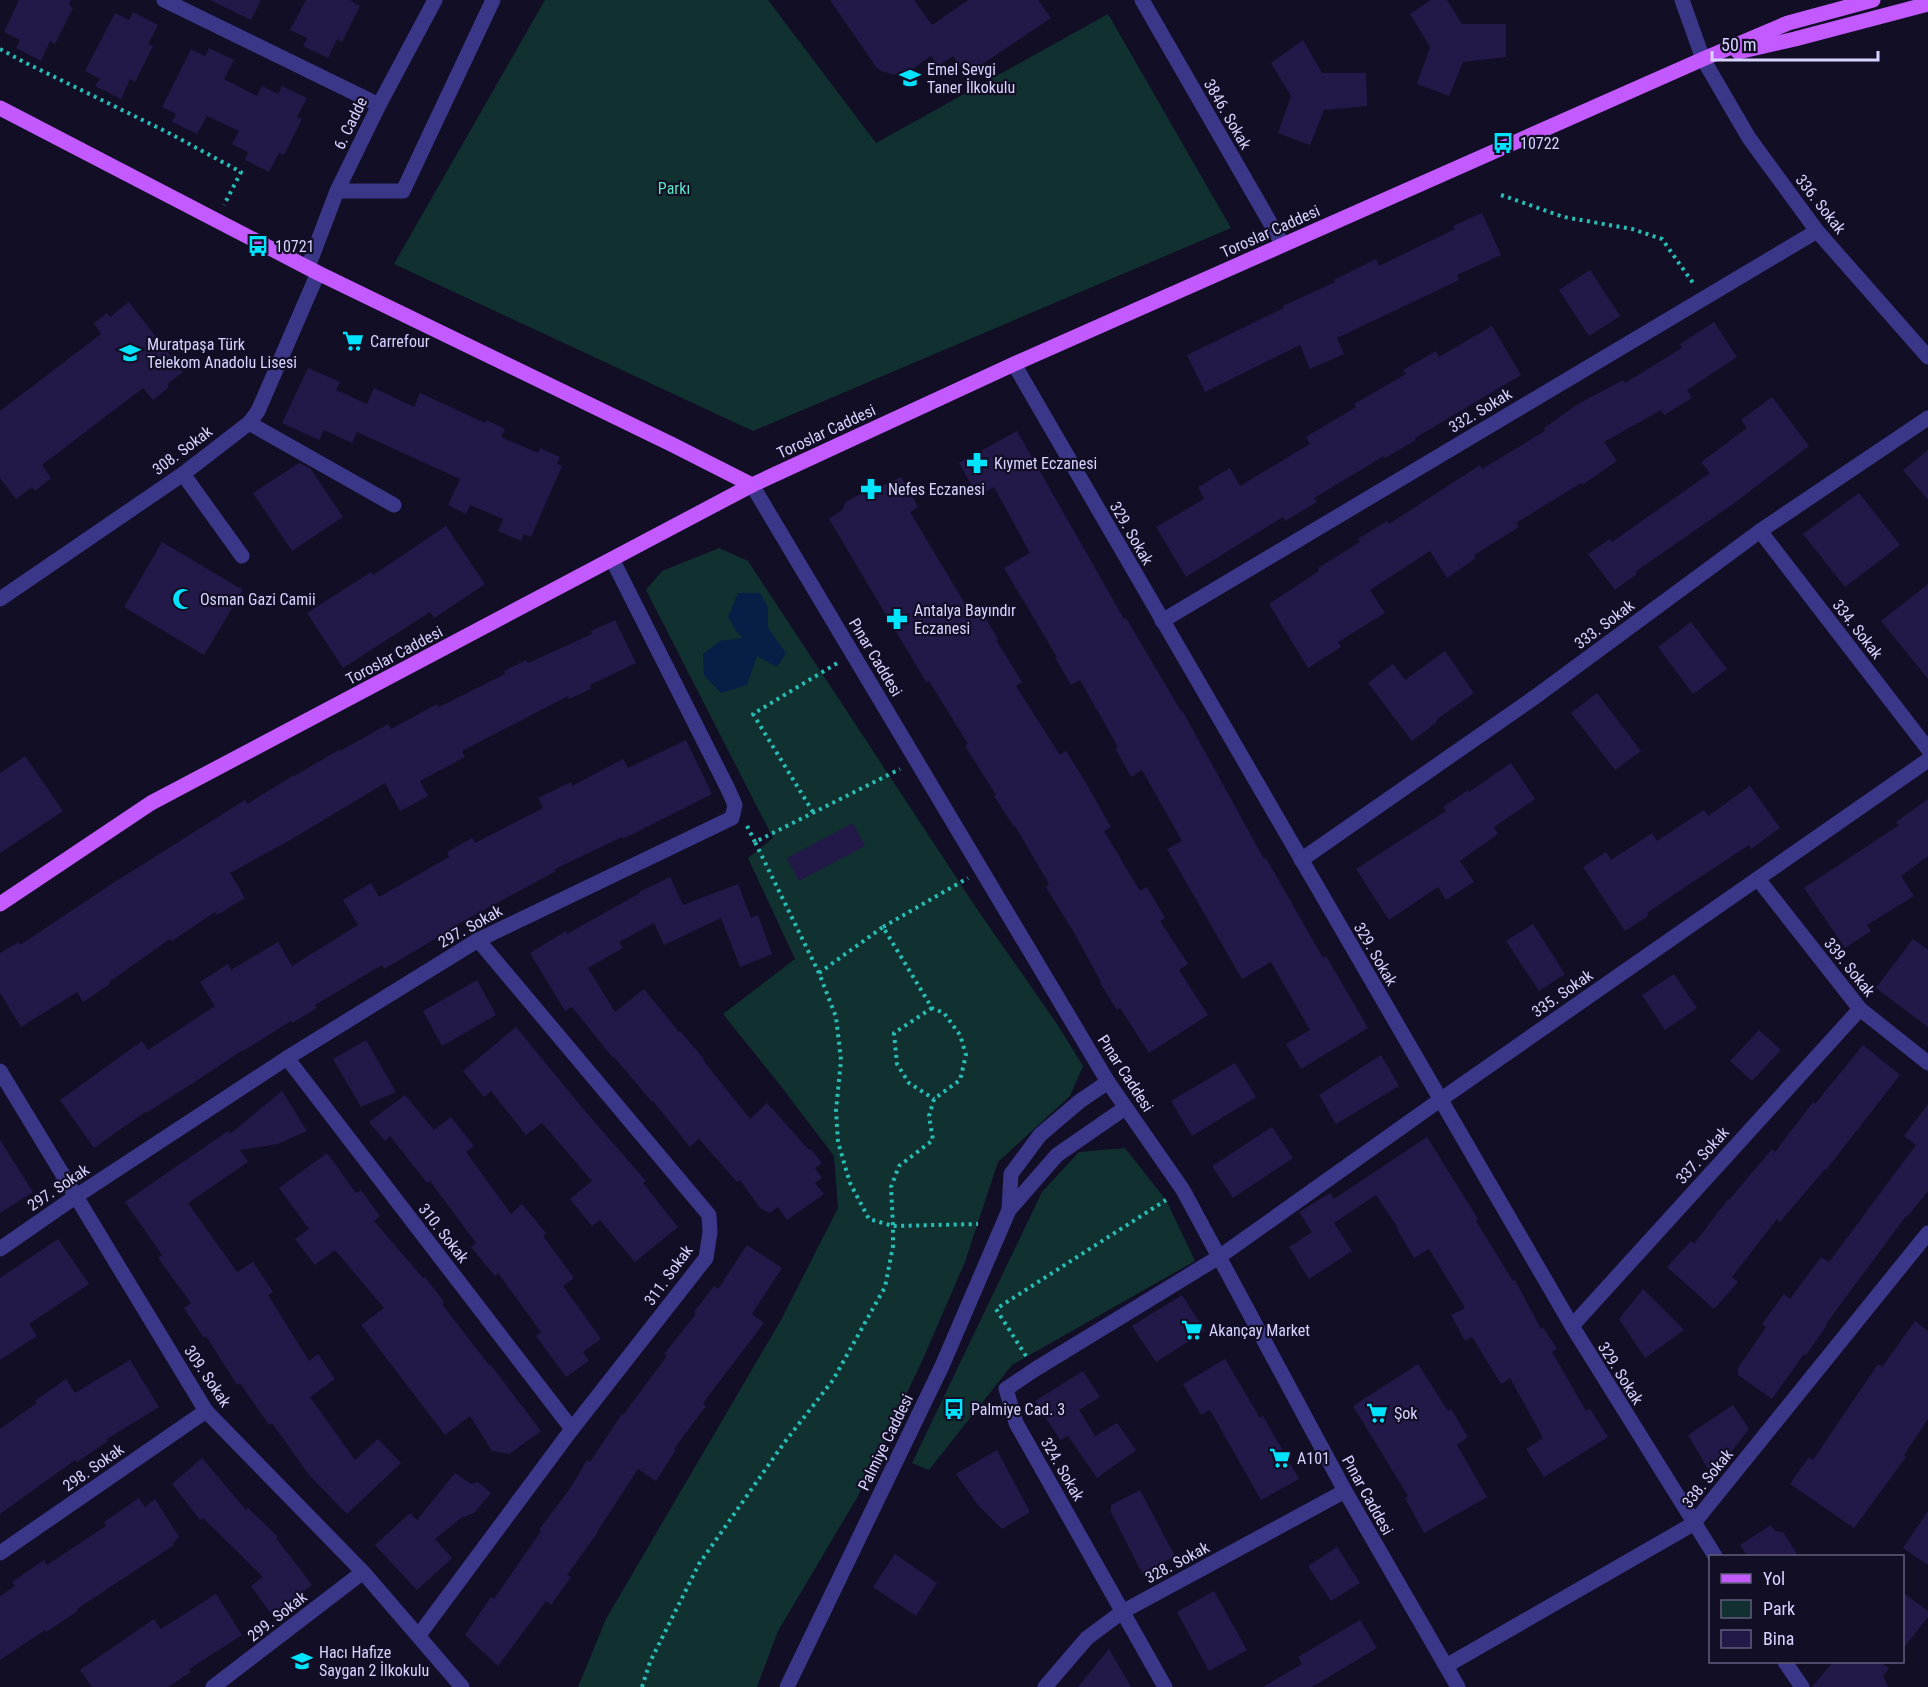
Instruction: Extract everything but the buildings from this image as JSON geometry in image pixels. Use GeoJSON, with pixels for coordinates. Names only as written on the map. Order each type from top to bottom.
{"type":"FeatureCollection","features":[{"type":"Feature","properties":{"kind":"main road","name":"Toroslar Caddesi"},"geometry":{"type":"LineString","coordinates":[[0,904],[151,803],[613,561],[752,485],[1014,364],[1703,59],[1788,23],[1873,0]]}},
{"type":"Feature","properties":{"kind":"main road","name":"Toroslar Caddesi"},"geometry":{"type":"LineString","coordinates":[[1703,59],[1795,39],[1928,3]]}},
{"type":"Feature","properties":{"kind":"main road"},"geometry":{"type":"LineString","coordinates":[[0,108],[313,270],[752,485]]}},
{"type":"Feature","properties":{"kind":"street"},"geometry":{"type":"LineString","coordinates":[[164,0],[379,105]]}},
{"type":"Feature","properties":{"kind":"street","name":"6. Cadde"},"geometry":{"type":"LineString","coordinates":[[313,270],[337,191],[379,105],[435,0]]}},
{"type":"Feature","properties":{"kind":"street"},"geometry":{"type":"LineString","coordinates":[[337,191],[403,191],[493,0]]}},
{"type":"Feature","properties":{"kind":"street","name":"3846. Sokak"},"geometry":{"type":"LineString","coordinates":[[1142,0],[1283,245]]}},
{"type":"Feature","properties":{"kind":"street","name":"336. Sokak"},"geometry":{"type":"LineString","coordinates":[[1682,0],[1703,59],[1749,138],[1817,231],[1928,357]]}},
{"type":"Feature","properties":{"kind":"street","name":"332. Sokak"},"geometry":{"type":"LineString","coordinates":[[1162,621],[1817,231]]}},
{"type":"Feature","properties":{"kind":"street","name":"308. Sokak"},"geometry":{"type":"LineString","coordinates":[[0,599],[183,474],[249,423],[258,411],[313,270]]}},
{"type":"Feature","properties":{"kind":"street","name":"329. Sokak"},"geometry":{"type":"LineString","coordinates":[[1014,364],[1572,1326],[1714,1555]]}},
{"type":"Feature","properties":{"kind":"street","name":"333. Sokak"},"geometry":{"type":"LineString","coordinates":[[1301,860],[1535,697],[1760,531],[1928,418]]}},
{"type":"Feature","properties":{"kind":"street"},"geometry":{"type":"LineString","coordinates":[[249,423],[394,505]]}},
{"type":"Feature","properties":{"kind":"street"},"geometry":{"type":"LineString","coordinates":[[183,474],[242,556]]}},
{"type":"Feature","properties":{"kind":"street","name":"Pınar Caddesi"},"geometry":{"type":"LineString","coordinates":[[752,485],[1108,1082],[1183,1190],[1345,1491],[1458,1687]]}},
{"type":"Feature","properties":{"kind":"street","name":"334. Sokak"},"geometry":{"type":"LineString","coordinates":[[1760,531],[1928,749]]}},
{"type":"Feature","properties":{"kind":"street","name":"297. Sokak"},"geometry":{"type":"LineString","coordinates":[[0,1249],[287,1058],[478,940],[732,818],[735,805],[728,789],[613,561]]}},
{"type":"Feature","properties":{"kind":"street","name":"335. Sokak"},"geometry":{"type":"LineString","coordinates":[[1219,1257],[1928,760]]}},
{"type":"Feature","properties":{"kind":"street","name":"339. Sokak"},"geometry":{"type":"LineString","coordinates":[[1758,879],[1860,1009],[1928,1063]]}},
{"type":"Feature","properties":{"kind":"street","name":"311. Sokak"},"geometry":{"type":"LineString","coordinates":[[418,1635],[572,1429],[706,1258],[710,1232],[709,1215],[478,940]]}},
{"type":"Feature","properties":{"kind":"street","name":"337. Sokak"},"geometry":{"type":"LineString","coordinates":[[1572,1326],[1860,1009]]}},
{"type":"Feature","properties":{"kind":"street","name":"310. Sokak"},"geometry":{"type":"LineString","coordinates":[[287,1058],[572,1429]]}},
{"type":"Feature","properties":{"kind":"street","name":"309. Sokak"},"geometry":{"type":"LineString","coordinates":[[0,1071],[206,1411],[363,1572],[462,1687]]}},
{"type":"Feature","properties":{"kind":"street","name":"Palmiye Caddesi"},"geometry":{"type":"LineString","coordinates":[[1009,1210],[1011,1174],[1040,1136],[1080,1101],[1108,1082]]}},
{"type":"Feature","properties":{"kind":"street","name":"Palmiye Caddesi"},"geometry":{"type":"LineString","coordinates":[[787,1687],[942,1366],[1009,1210],[1057,1155],[1125,1108]]}},
{"type":"Feature","properties":{"kind":"street","name":"338. Sokak"},"geometry":{"type":"LineString","coordinates":[[1446,1666],[1693,1524],[1928,1233]]}},
{"type":"Feature","properties":{"kind":"street","name":"324. Sokak"},"geometry":{"type":"LineString","coordinates":[[1165,1687],[1016,1423],[1006,1389],[1219,1257]]}},
{"type":"Feature","properties":{"kind":"street","name":"298. Sokak"},"geometry":{"type":"LineString","coordinates":[[0,1553],[206,1411]]}},
{"type":"Feature","properties":{"kind":"street","name":"328. Sokak"},"geometry":{"type":"LineString","coordinates":[[1045,1687],[1087,1638],[1122,1612],[1345,1491]]}},
{"type":"Feature","properties":{"kind":"street","name":"299. Sokak"},"geometry":{"type":"LineString","coordinates":[[213,1687],[236,1680],[363,1572]]}},
{"type":"Feature","properties":{"kind":"street"},"geometry":{"type":"LineString","coordinates":[[1786,1663],[1803,1687]]}},
{"type":"Feature","properties":{"kind":"path"},"geometry":{"type":"LineString","coordinates":[[0,49],[167,132],[241,172],[216,220]]}},
{"type":"Feature","properties":{"kind":"path"},"geometry":{"type":"LineString","coordinates":[[1501,195],[1564,217],[1632,229],[1662,239],[1703,298]]}},
{"type":"Feature","properties":{"kind":"path"},"geometry":{"type":"LineString","coordinates":[[813,812],[753,714],[852,654]]}},
{"type":"Feature","properties":{"kind":"path"},"geometry":{"type":"LineString","coordinates":[[917,760],[755,842],[819,973],[836,1017],[840,1060],[836,1110],[838,1142],[850,1183],[869,1219],[893,1226],[978,1224]]}},
{"type":"Feature","properties":{"kind":"path"},"geometry":{"type":"LineString","coordinates":[[819,973],[883,927],[982,869]]}},
{"type":"Feature","properties":{"kind":"path"},"geometry":{"type":"LineString","coordinates":[[642,1687],[650,1662],[699,1564],[784,1443],[833,1380],[885,1287],[893,1246],[891,1187],[898,1166],[933,1140],[928,1116],[934,1098],[960,1080],[966,1055],[960,1035],[944,1013],[932,1008],[883,927]]}},
{"type":"Feature","properties":{"kind":"path"},"geometry":{"type":"LineString","coordinates":[[932,1008],[894,1033],[897,1064],[909,1083],[934,1098]]}},
{"type":"Feature","properties":{"kind":"path"},"geometry":{"type":"LineString","coordinates":[[1027,1357],[996,1309],[1166,1200]]}},
{"type":"Feature","properties":{"kind":"green space","name":"Parkı"},"geometry":{"type":"Polygon","coordinates":[[[545,0],[768,0],[876,143],[1108,14],[1231,228],[753,431],[394,264],[545,0]]]}},
{"type":"Feature","properties":{"kind":"green space"},"geometry":{"type":"Polygon","coordinates":[[[719,548],[748,561],[1083,1066],[1070,1096],[998,1162],[965,1262],[923,1359],[858,1496],[778,1631],[757,1687],[578,1687],[606,1619],[781,1320],[838,1208],[834,1156],[723,1014],[795,959],[748,858],[773,838],[646,590],[662,571],[719,548]]]}},
{"type":"Feature","properties":{"kind":"green space"},"geometry":{"type":"Polygon","coordinates":[[[1125,1148],[1166,1200],[1195,1261],[1012,1365],[929,1470],[912,1463],[1042,1192],[1079,1152],[1125,1148]]]}},
{"type":"Feature","properties":{"kind":"water"},"geometry":{"type":"Polygon","coordinates":[[[738,593],[760,593],[768,607],[768,628],[786,653],[777,667],[757,656],[747,685],[721,693],[704,675],[703,654],[720,641],[743,638],[728,617],[738,593]]]}},
{"type":"Feature","properties":{"kind":"place","name":"Emel Sevgi Taner İlkokulu"},"geometry":{"type":"Point","coordinates":[910,78]}},
{"type":"Feature","properties":{"kind":"place","name":"10722"},"geometry":{"type":"Point","coordinates":[1503,143]}},
{"type":"Feature","properties":{"kind":"place","name":"10721"},"geometry":{"type":"Point","coordinates":[258,246]}},
{"type":"Feature","properties":{"kind":"place","name":"Carrefour"},"geometry":{"type":"Point","coordinates":[353,341]}},
{"type":"Feature","properties":{"kind":"place","name":"Muratpaşa Türk Telekom Anadolu Lisesi"},"geometry":{"type":"Point","coordinates":[130,353]}},
{"type":"Feature","properties":{"kind":"place","name":"Kıymet Eczanesi"},"geometry":{"type":"Point","coordinates":[977,463]}},
{"type":"Feature","properties":{"kind":"place","name":"Nefes Eczanesi"},"geometry":{"type":"Point","coordinates":[871,489]}},
{"type":"Feature","properties":{"kind":"place","name":"Osman Gazi Camii"},"geometry":{"type":"Point","coordinates":[183,599]}},
{"type":"Feature","properties":{"kind":"place","name":"Antalya Bayındır Eczanesi"},"geometry":{"type":"Point","coordinates":[897,619]}},
{"type":"Feature","properties":{"kind":"place","name":"Akançay Market"},"geometry":{"type":"Point","coordinates":[1192,1330]}},
{"type":"Feature","properties":{"kind":"place","name":"Palmiye Cad. 3"},"geometry":{"type":"Point","coordinates":[954,1409]}},
{"type":"Feature","properties":{"kind":"place","name":"Şok"},"geometry":{"type":"Point","coordinates":[1377,1413]}},
{"type":"Feature","properties":{"kind":"place","name":"A101"},"geometry":{"type":"Point","coordinates":[1280,1458]}},
{"type":"Feature","properties":{"kind":"place","name":"Hacı Hafize Saygan 2 İlkokulu"},"geometry":{"type":"Point","coordinates":[302,1661]}}]}
